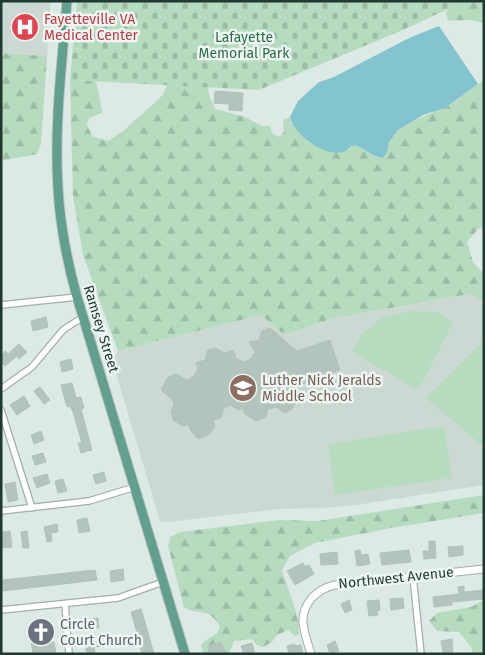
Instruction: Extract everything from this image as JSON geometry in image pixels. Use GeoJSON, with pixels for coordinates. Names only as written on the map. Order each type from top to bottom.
{"type":"FeatureCollection","features":[{"type":"Feature","properties":{"kind":"main road","name":"Ramsey Street"},"geometry":{"type":"LineString","coordinates":[[67,1],[57,166],[63,236],[77,297],[185,654]]}},
{"type":"Feature","properties":{"kind":"street"},"geometry":{"type":"LineString","coordinates":[[1,304],[77,297]]}},
{"type":"Feature","properties":{"kind":"street"},"geometry":{"type":"LineString","coordinates":[[1,389],[21,377],[32,367],[63,330],[83,317]]}},
{"type":"Feature","properties":{"kind":"street"},"geometry":{"type":"LineString","coordinates":[[1,410],[32,508]]}},
{"type":"Feature","properties":{"kind":"street"},"geometry":{"type":"LineString","coordinates":[[1,512],[89,501],[134,487]]}},
{"type":"Feature","properties":{"kind":"street","name":"Northwest Avenue"},"geometry":{"type":"LineString","coordinates":[[311,654],[303,626],[304,612],[310,599],[322,589],[335,585],[484,569]]}},
{"type":"Feature","properties":{"kind":"street"},"geometry":{"type":"LineString","coordinates":[[413,576],[421,654]]}},
{"type":"Feature","properties":{"kind":"street"},"geometry":{"type":"LineString","coordinates":[[1,610],[118,598],[163,582]]}},
{"type":"Feature","properties":{"kind":"street"},"geometry":{"type":"LineString","coordinates":[[65,604],[69,654]]}},
{"type":"Feature","properties":{"kind":"shaded area","name":"Fayetteville VA Medical Center"},"geometry":{"type":"Polygon","coordinates":[[[1,1],[51,1],[47,56],[1,53],[1,1]]]}},
{"type":"Feature","properties":{"kind":"shaded area"},"geometry":{"type":"Polygon","coordinates":[[[469,294],[480,299],[484,304],[484,485],[356,505],[279,509],[168,522],[160,521],[112,360],[118,351],[261,315],[281,332],[288,334],[334,318],[469,294]]]}},
{"type":"Feature","properties":{"kind":"green space","name":"Lafayette Memorial Park"},"geometry":{"type":"Polygon","coordinates":[[[77,1],[465,1],[403,30],[259,90],[70,80],[77,1]]]}},
{"type":"Feature","properties":{"kind":"green space"},"geometry":{"type":"Polygon","coordinates":[[[465,1],[484,1],[484,24],[470,20],[448,20],[446,14],[448,9],[465,1]]]}},
{"type":"Feature","properties":{"kind":"green space"},"geometry":{"type":"Polygon","coordinates":[[[1,53],[47,56],[41,144],[37,154],[1,161],[1,53]]]}},
{"type":"Feature","properties":{"kind":"green space"},"geometry":{"type":"Polygon","coordinates":[[[70,80],[96,81],[102,113],[89,118],[87,125],[92,136],[108,141],[122,132],[163,95],[167,85],[208,87],[215,109],[245,117],[262,126],[270,126],[272,133],[279,137],[284,132],[283,120],[290,117],[291,123],[339,152],[350,149],[352,145],[378,158],[387,152],[389,143],[401,128],[410,122],[449,105],[484,80],[484,226],[478,229],[467,242],[473,262],[484,274],[484,304],[480,299],[469,294],[334,318],[288,334],[281,332],[261,315],[118,351],[83,255],[73,196],[70,80]]]}},
{"type":"Feature","properties":{"kind":"green space"},"geometry":{"type":"Polygon","coordinates":[[[411,311],[436,312],[453,322],[421,385],[414,388],[352,352],[361,335],[382,318],[411,311]]]}},
{"type":"Feature","properties":{"kind":"green space"},"geometry":{"type":"Polygon","coordinates":[[[484,340],[484,447],[426,398],[484,340]]]}},
{"type":"Feature","properties":{"kind":"green space"},"geometry":{"type":"Polygon","coordinates":[[[444,426],[452,478],[335,495],[328,444],[444,426]]]}},
{"type":"Feature","properties":{"kind":"green space"},"geometry":{"type":"Polygon","coordinates":[[[484,495],[484,513],[315,543],[290,556],[282,570],[295,609],[299,634],[295,636],[288,630],[277,635],[272,642],[263,647],[257,645],[252,639],[234,641],[229,654],[203,654],[201,644],[217,633],[220,626],[207,613],[184,607],[168,546],[170,537],[180,532],[280,520],[318,521],[484,495]]]}},
{"type":"Feature","properties":{"kind":"green space"},"geometry":{"type":"Polygon","coordinates":[[[484,600],[484,654],[473,654],[471,647],[459,632],[437,631],[429,621],[437,613],[471,607],[484,600]]]}},
{"type":"Feature","properties":{"kind":"water"},"geometry":{"type":"Polygon","coordinates":[[[439,26],[478,84],[442,109],[423,115],[398,130],[389,142],[387,152],[383,158],[352,145],[345,151],[337,153],[327,151],[317,147],[299,133],[293,125],[290,117],[298,101],[319,82],[334,77],[409,38],[439,26]]]}},
{"type":"Feature","properties":{"kind":"building"},"geometry":{"type":"Polygon","coordinates":[[[215,91],[243,93],[242,111],[229,110],[229,104],[214,103],[215,91]]]}},
{"type":"Feature","properties":{"kind":"building"},"geometry":{"type":"Polygon","coordinates":[[[46,317],[48,327],[33,331],[31,321],[46,317]]]}},
{"type":"Feature","properties":{"kind":"building"},"geometry":{"type":"Polygon","coordinates":[[[270,328],[297,351],[330,340],[340,370],[302,384],[294,394],[297,401],[291,410],[284,413],[277,407],[268,409],[266,417],[256,421],[245,414],[243,408],[238,410],[231,405],[224,408],[221,418],[213,420],[215,427],[208,435],[198,439],[191,431],[189,425],[183,426],[173,420],[171,412],[174,405],[172,399],[161,390],[168,377],[176,374],[187,380],[193,377],[198,369],[196,363],[205,360],[208,350],[215,348],[225,353],[233,350],[236,358],[243,362],[251,359],[255,352],[249,342],[259,340],[262,331],[270,328]]]}},
{"type":"Feature","properties":{"kind":"building"},"geometry":{"type":"Polygon","coordinates":[[[19,344],[27,352],[19,359],[17,356],[5,366],[1,362],[1,355],[5,351],[8,354],[19,344]]]}},
{"type":"Feature","properties":{"kind":"building"},"geometry":{"type":"Polygon","coordinates":[[[71,359],[73,369],[62,372],[60,362],[71,359]]]}},
{"type":"Feature","properties":{"kind":"building"},"geometry":{"type":"Polygon","coordinates":[[[72,383],[76,398],[81,397],[84,408],[81,409],[92,450],[81,453],[78,443],[82,443],[73,412],[70,406],[67,407],[61,385],[72,383]]]}},
{"type":"Feature","properties":{"kind":"building"},"geometry":{"type":"Polygon","coordinates":[[[40,387],[50,400],[44,404],[34,391],[40,387]]]}},
{"type":"Feature","properties":{"kind":"building"},"geometry":{"type":"Polygon","coordinates":[[[24,396],[30,406],[17,415],[10,405],[24,396]]]}},
{"type":"Feature","properties":{"kind":"building"},"geometry":{"type":"Polygon","coordinates":[[[41,431],[44,440],[34,444],[31,435],[41,431]]]}},
{"type":"Feature","properties":{"kind":"building"},"geometry":{"type":"Polygon","coordinates":[[[43,453],[46,462],[35,465],[32,456],[43,453]]]}},
{"type":"Feature","properties":{"kind":"building"},"geometry":{"type":"Polygon","coordinates":[[[104,472],[106,481],[96,484],[93,475],[104,472]]]}},
{"type":"Feature","properties":{"kind":"building"},"geometry":{"type":"Polygon","coordinates":[[[47,474],[50,483],[37,488],[33,478],[47,474]]]}},
{"type":"Feature","properties":{"kind":"building"},"geometry":{"type":"Polygon","coordinates":[[[63,479],[67,491],[58,493],[55,481],[63,479]]]}},
{"type":"Feature","properties":{"kind":"building"},"geometry":{"type":"Polygon","coordinates":[[[15,482],[18,500],[8,502],[5,484],[15,482]]]}},
{"type":"Feature","properties":{"kind":"building"},"geometry":{"type":"Polygon","coordinates":[[[87,518],[90,531],[79,533],[77,520],[87,518]]]}},
{"type":"Feature","properties":{"kind":"building"},"geometry":{"type":"Polygon","coordinates":[[[57,524],[58,532],[51,533],[52,541],[47,542],[44,527],[57,524]]]}},
{"type":"Feature","properties":{"kind":"building"},"geometry":{"type":"Polygon","coordinates":[[[10,531],[12,547],[1,548],[1,532],[10,531]]]}},
{"type":"Feature","properties":{"kind":"building"},"geometry":{"type":"Polygon","coordinates":[[[27,531],[29,548],[23,548],[21,532],[27,531]]]}},
{"type":"Feature","properties":{"kind":"building"},"geometry":{"type":"Polygon","coordinates":[[[429,541],[435,541],[436,558],[424,559],[423,551],[429,551],[429,541]]]}},
{"type":"Feature","properties":{"kind":"building"},"geometry":{"type":"Polygon","coordinates":[[[463,546],[463,555],[449,557],[448,547],[463,546]]]}},
{"type":"Feature","properties":{"kind":"building"},"geometry":{"type":"Polygon","coordinates":[[[360,550],[361,555],[368,554],[370,564],[357,566],[355,551],[360,550]]]}},
{"type":"Feature","properties":{"kind":"building"},"geometry":{"type":"Polygon","coordinates":[[[409,550],[411,562],[382,565],[380,553],[409,550]]]}},
{"type":"Feature","properties":{"kind":"building"},"geometry":{"type":"Polygon","coordinates":[[[337,552],[338,564],[321,565],[320,554],[337,552]]]}},
{"type":"Feature","properties":{"kind":"building"},"geometry":{"type":"Polygon","coordinates":[[[303,563],[305,567],[309,565],[314,574],[295,585],[287,571],[303,563]]]}},
{"type":"Feature","properties":{"kind":"building"},"geometry":{"type":"Polygon","coordinates":[[[123,569],[124,580],[111,582],[110,571],[123,569]]]}},
{"type":"Feature","properties":{"kind":"building"},"geometry":{"type":"Polygon","coordinates":[[[95,570],[97,580],[3,591],[2,580],[95,570]]]}},
{"type":"Feature","properties":{"kind":"building"},"geometry":{"type":"Polygon","coordinates":[[[464,586],[464,592],[484,590],[484,599],[452,602],[452,605],[434,607],[433,597],[459,594],[458,587],[464,586]]]}},
{"type":"Feature","properties":{"kind":"building"},"geometry":{"type":"Polygon","coordinates":[[[403,598],[404,608],[391,610],[390,599],[403,598]]]}},
{"type":"Feature","properties":{"kind":"building"},"geometry":{"type":"Polygon","coordinates":[[[349,600],[352,610],[345,613],[341,604],[349,600]]]}},
{"type":"Feature","properties":{"kind":"building"},"geometry":{"type":"Polygon","coordinates":[[[379,600],[380,610],[377,611],[378,615],[369,616],[367,601],[379,600]]]}},
{"type":"Feature","properties":{"kind":"building"},"geometry":{"type":"Polygon","coordinates":[[[141,609],[154,654],[142,654],[131,612],[141,609]]]}},
{"type":"Feature","properties":{"kind":"building"},"geometry":{"type":"Polygon","coordinates":[[[98,618],[99,628],[86,630],[84,620],[98,618]]]}},
{"type":"Feature","properties":{"kind":"building","name":"Circle Court Church"},"geometry":{"type":"Polygon","coordinates":[[[46,622],[49,643],[54,642],[56,654],[33,654],[31,640],[36,640],[34,624],[46,622]]]}},
{"type":"Feature","properties":{"kind":"building"},"geometry":{"type":"Polygon","coordinates":[[[452,639],[453,652],[443,653],[441,641],[452,639]]]}},
{"type":"Feature","properties":{"kind":"building"},"geometry":{"type":"Polygon","coordinates":[[[102,641],[103,646],[94,647],[95,653],[87,654],[85,643],[102,641]]]}},
{"type":"Feature","properties":{"kind":"building"},"geometry":{"type":"Polygon","coordinates":[[[335,641],[339,651],[330,654],[327,645],[335,641]]]}},
{"type":"Feature","properties":{"kind":"building"},"geometry":{"type":"Polygon","coordinates":[[[221,642],[226,654],[210,654],[208,646],[221,642]]]}},
{"type":"Feature","properties":{"kind":"building"},"geometry":{"type":"Polygon","coordinates":[[[252,643],[255,654],[244,654],[241,646],[252,643]]]}},
{"type":"Feature","properties":{"kind":"building"},"geometry":{"type":"Polygon","coordinates":[[[294,644],[296,646],[301,645],[303,654],[289,654],[287,646],[294,644]]]}},
{"type":"Feature","properties":{"kind":"place","name":"Fayetteville VA Medical Center"},"geometry":{"type":"Point","coordinates":[25,27]}},
{"type":"Feature","properties":{"kind":"place","name":"Luther Nick Jeralds Middle School"},"geometry":{"type":"Point","coordinates":[243,388]}},
{"type":"Feature","properties":{"kind":"place","name":"Circle Court Church"},"geometry":{"type":"Point","coordinates":[41,632]}}]}
